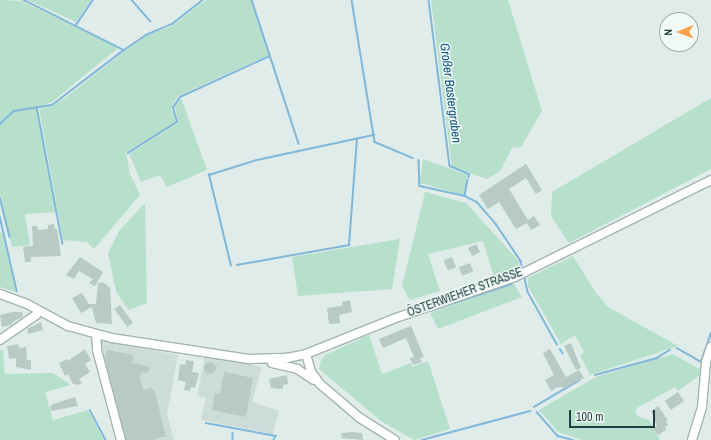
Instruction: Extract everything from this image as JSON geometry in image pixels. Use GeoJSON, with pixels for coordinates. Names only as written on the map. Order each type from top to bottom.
{"type":"FeatureCollection","features":[{"type":"Feature","properties":{"kind":"street","name":"ÖSTERWIEHER STRASSE"},"geometry":{"type":"LineString","coordinates":[[0,294],[38,310],[68,326],[96,334],[256,360],[302,355],[392,319],[515,277],[711,180]]}},
{"type":"Feature","properties":{"kind":"street"},"geometry":{"type":"LineString","coordinates":[[0,340],[36,315],[38,310]]}},
{"type":"Feature","properties":{"kind":"street"},"geometry":{"type":"LineString","coordinates":[[96,334],[97,350],[121,440]]}},
{"type":"Feature","properties":{"kind":"street"},"geometry":{"type":"LineString","coordinates":[[692,440],[702,407],[706,362],[711,347]]}},
{"type":"Feature","properties":{"kind":"street","name":"ÖSTERWIEHER STRASSE"},"geometry":{"type":"LineString","coordinates":[[207,353],[239,361],[287,365],[304,373],[320,384]]}},
{"type":"Feature","properties":{"kind":"street"},"geometry":{"type":"LineString","coordinates":[[302,355],[304,373]]}},
{"type":"Feature","properties":{"kind":"street"},"geometry":{"type":"LineString","coordinates":[[302,355],[311,372],[320,384],[360,418],[395,440]]}},
{"type":"Feature","properties":{"kind":"shaded area"},"geometry":{"type":"Polygon","coordinates":[[[100,340],[178,355],[167,414],[174,440],[124,440],[100,340]]]}},
{"type":"Feature","properties":{"kind":"shaded area"},"geometry":{"type":"Polygon","coordinates":[[[205,356],[262,367],[252,402],[279,411],[273,434],[201,420],[206,398],[197,396],[205,356]]]}},
{"type":"Feature","properties":{"kind":"green space"},"geometry":{"type":"Polygon","coordinates":[[[0,0],[22,1],[118,48],[52,102],[36,108],[56,212],[25,214],[30,245],[12,247],[0,193],[0,0]]]}},
{"type":"Feature","properties":{"kind":"green space"},"geometry":{"type":"Polygon","coordinates":[[[28,0],[91,0],[76,22],[28,0]]]}},
{"type":"Feature","properties":{"kind":"green space"},"geometry":{"type":"Polygon","coordinates":[[[206,0],[251,0],[269,55],[178,96],[171,108],[176,122],[126,152],[130,174],[140,195],[94,249],[87,242],[63,240],[39,109],[52,106],[69,95],[125,51],[147,36],[172,26],[206,0]]]}},
{"type":"Feature","properties":{"kind":"green space"},"geometry":{"type":"Polygon","coordinates":[[[431,0],[508,0],[542,111],[521,147],[512,148],[500,171],[487,179],[452,167],[431,0]]]}},
{"type":"Feature","properties":{"kind":"green space"},"geometry":{"type":"Polygon","coordinates":[[[181,98],[207,170],[167,187],[160,175],[141,182],[129,154],[178,123],[175,107],[181,98]]]}},
{"type":"Feature","properties":{"kind":"green space"},"geometry":{"type":"Polygon","coordinates":[[[711,98],[711,169],[569,243],[551,216],[552,192],[711,98]]]}},
{"type":"Feature","properties":{"kind":"green space"},"geometry":{"type":"Polygon","coordinates":[[[423,159],[468,175],[464,195],[420,183],[423,159]]]}},
{"type":"Feature","properties":{"kind":"green space"},"geometry":{"type":"Polygon","coordinates":[[[425,192],[466,203],[519,261],[520,268],[494,277],[483,241],[428,254],[440,291],[410,300],[402,286],[425,192]]]}},
{"type":"Feature","properties":{"kind":"green space"},"geometry":{"type":"Polygon","coordinates":[[[145,203],[147,303],[129,310],[116,292],[108,253],[119,231],[145,203]]]}},
{"type":"Feature","properties":{"kind":"green space"},"geometry":{"type":"Polygon","coordinates":[[[2,232],[16,292],[0,287],[0,233],[2,232]]]}},
{"type":"Feature","properties":{"kind":"green space"},"geometry":{"type":"Polygon","coordinates":[[[400,239],[392,289],[298,296],[292,257],[400,239]]]}},
{"type":"Feature","properties":{"kind":"green space"},"geometry":{"type":"Polygon","coordinates":[[[573,256],[596,293],[608,307],[678,346],[590,375],[580,355],[584,352],[575,335],[561,344],[528,286],[528,278],[573,256]]]}},
{"type":"Feature","properties":{"kind":"green space"},"geometry":{"type":"Polygon","coordinates":[[[514,284],[522,297],[438,329],[430,313],[514,284]]]}},
{"type":"Feature","properties":{"kind":"green space"},"geometry":{"type":"Polygon","coordinates":[[[369,335],[382,374],[411,363],[412,367],[428,361],[450,429],[414,440],[381,421],[319,369],[321,360],[325,355],[369,335]]]}},
{"type":"Feature","properties":{"kind":"green space"},"geometry":{"type":"Polygon","coordinates":[[[3,349],[5,374],[53,373],[71,385],[45,392],[53,420],[88,410],[104,440],[0,440],[0,351],[3,349]]]}},
{"type":"Feature","properties":{"kind":"green space"},"geometry":{"type":"Polygon","coordinates":[[[673,354],[701,370],[700,375],[678,391],[675,387],[637,408],[635,412],[639,417],[649,420],[660,440],[582,440],[558,432],[539,410],[596,377],[673,354]]]}},
{"type":"Feature","properties":{"kind":"building"},"geometry":{"type":"Polygon","coordinates":[[[526,164],[542,190],[536,194],[526,178],[509,189],[528,220],[534,216],[540,225],[531,230],[527,223],[516,229],[499,202],[488,209],[479,195],[526,164]]]}},
{"type":"Feature","properties":{"kind":"building"},"geometry":{"type":"Polygon","coordinates":[[[54,224],[55,229],[57,229],[61,256],[31,257],[31,262],[25,262],[23,247],[33,246],[32,226],[37,226],[38,230],[48,229],[48,225],[54,224]]]}},
{"type":"Feature","properties":{"kind":"building"},"geometry":{"type":"Polygon","coordinates":[[[476,244],[480,252],[472,256],[468,248],[476,244]]]}},
{"type":"Feature","properties":{"kind":"building"},"geometry":{"type":"Polygon","coordinates":[[[80,257],[103,272],[95,286],[89,283],[93,279],[79,271],[74,279],[66,275],[80,257]]]}},
{"type":"Feature","properties":{"kind":"building"},"geometry":{"type":"Polygon","coordinates":[[[452,257],[456,267],[448,271],[444,260],[452,257]]]}},
{"type":"Feature","properties":{"kind":"building"},"geometry":{"type":"Polygon","coordinates":[[[470,263],[473,271],[462,276],[459,267],[470,263]]]}},
{"type":"Feature","properties":{"kind":"building"},"geometry":{"type":"Polygon","coordinates":[[[103,282],[110,288],[112,324],[96,323],[92,307],[81,313],[72,298],[82,293],[89,304],[96,304],[98,283],[103,282]]]}},
{"type":"Feature","properties":{"kind":"building"},"geometry":{"type":"Polygon","coordinates":[[[350,300],[352,312],[339,315],[340,323],[329,324],[327,308],[342,306],[342,302],[350,300]]]}},
{"type":"Feature","properties":{"kind":"building"},"geometry":{"type":"Polygon","coordinates":[[[120,305],[133,323],[127,327],[114,309],[120,305]]]}},
{"type":"Feature","properties":{"kind":"building"},"geometry":{"type":"Polygon","coordinates":[[[12,312],[22,312],[23,317],[14,321],[11,325],[2,327],[0,315],[12,312]]]}},
{"type":"Feature","properties":{"kind":"building"},"geometry":{"type":"Polygon","coordinates":[[[41,322],[43,330],[28,334],[27,329],[41,322]]]}},
{"type":"Feature","properties":{"kind":"building"},"geometry":{"type":"Polygon","coordinates":[[[411,326],[424,357],[420,358],[422,362],[413,365],[410,358],[414,357],[406,338],[383,348],[379,339],[411,326]]]}},
{"type":"Feature","properties":{"kind":"building"},"geometry":{"type":"Polygon","coordinates":[[[571,343],[581,368],[576,370],[564,346],[571,343]]]}},
{"type":"Feature","properties":{"kind":"building"},"geometry":{"type":"Polygon","coordinates":[[[18,344],[19,348],[26,347],[27,360],[31,360],[31,370],[16,367],[16,358],[9,359],[7,346],[18,344]]]}},
{"type":"Feature","properties":{"kind":"building"},"geometry":{"type":"Polygon","coordinates":[[[85,349],[91,360],[85,364],[90,372],[79,379],[82,383],[78,385],[73,384],[68,374],[65,376],[59,363],[67,359],[68,361],[85,349]]]}},
{"type":"Feature","properties":{"kind":"building"},"geometry":{"type":"Polygon","coordinates":[[[550,349],[566,377],[579,370],[584,378],[565,388],[557,387],[551,391],[545,380],[554,375],[543,353],[550,349]]]}},
{"type":"Feature","properties":{"kind":"building"},"geometry":{"type":"Polygon","coordinates":[[[107,350],[134,355],[132,363],[150,367],[148,373],[141,372],[140,377],[143,390],[151,388],[155,391],[165,434],[167,436],[151,440],[126,440],[105,358],[107,350]]]}},
{"type":"Feature","properties":{"kind":"building"},"geometry":{"type":"Polygon","coordinates":[[[186,360],[194,361],[192,372],[199,373],[195,388],[191,387],[190,391],[184,390],[186,382],[178,380],[180,364],[185,365],[186,360]]]}},
{"type":"Feature","properties":{"kind":"building"},"geometry":{"type":"Polygon","coordinates":[[[208,362],[212,362],[216,368],[212,374],[208,374],[204,370],[204,366],[208,362]]]}},
{"type":"Feature","properties":{"kind":"building"},"geometry":{"type":"Polygon","coordinates":[[[224,372],[253,378],[246,417],[212,410],[215,393],[220,394],[224,372]]]}},
{"type":"Feature","properties":{"kind":"building"},"geometry":{"type":"Polygon","coordinates":[[[287,375],[288,384],[283,385],[283,389],[271,388],[269,379],[287,375]]]}},
{"type":"Feature","properties":{"kind":"building"},"geometry":{"type":"Polygon","coordinates":[[[678,392],[684,401],[671,410],[665,401],[678,392]]]}},
{"type":"Feature","properties":{"kind":"building"},"geometry":{"type":"Polygon","coordinates":[[[75,397],[78,406],[51,411],[50,407],[53,404],[75,397]]]}},
{"type":"Feature","properties":{"kind":"building"},"geometry":{"type":"Polygon","coordinates":[[[658,406],[668,420],[666,421],[668,425],[665,427],[666,430],[658,435],[653,428],[657,426],[651,411],[658,406]]]}},
{"type":"Feature","properties":{"kind":"building"},"geometry":{"type":"Polygon","coordinates":[[[341,433],[362,433],[363,440],[342,438],[341,433]]]}},
{"type":"Feature","properties":{"kind":"waterway"},"geometry":{"type":"LineString","coordinates":[[24,0],[124,50]]}},
{"type":"Feature","properties":{"kind":"waterway"},"geometry":{"type":"LineString","coordinates":[[76,25],[93,0]]}},
{"type":"Feature","properties":{"kind":"waterway"},"geometry":{"type":"LineString","coordinates":[[132,0],[150,21]]}},
{"type":"Feature","properties":{"kind":"waterway"},"geometry":{"type":"LineString","coordinates":[[0,124],[14,111],[52,105],[124,50],[146,35],[172,24],[203,0]]}},
{"type":"Feature","properties":{"kind":"waterway"},"geometry":{"type":"LineString","coordinates":[[252,0],[299,144]]}},
{"type":"Feature","properties":{"kind":"waterway"},"geometry":{"type":"LineString","coordinates":[[352,0],[375,142],[413,158]]}},
{"type":"Feature","properties":{"kind":"waterway","name":"Großer Bastergraben"},"geometry":{"type":"LineString","coordinates":[[429,0],[450,166],[469,174],[469,177]]}},
{"type":"Feature","properties":{"kind":"waterway"},"geometry":{"type":"LineString","coordinates":[[128,153],[177,122],[173,108],[180,97],[270,56]]}},
{"type":"Feature","properties":{"kind":"waterway"},"geometry":{"type":"LineString","coordinates":[[37,107],[63,244]]}},
{"type":"Feature","properties":{"kind":"waterway"},"geometry":{"type":"LineString","coordinates":[[231,266],[209,175],[257,160],[374,135]]}},
{"type":"Feature","properties":{"kind":"waterway"},"geometry":{"type":"LineString","coordinates":[[237,265],[349,245],[357,139]]}},
{"type":"Feature","properties":{"kind":"waterway"},"geometry":{"type":"LineString","coordinates":[[419,160],[420,186],[465,196]]}},
{"type":"Feature","properties":{"kind":"waterway","name":"Großer Bastergraben"},"geometry":{"type":"LineString","coordinates":[[468,180],[465,196],[477,202],[496,224],[521,261],[522,267]]}},
{"type":"Feature","properties":{"kind":"waterway"},"geometry":{"type":"LineString","coordinates":[[0,197],[10,237]]}},
{"type":"Feature","properties":{"kind":"waterway"},"geometry":{"type":"LineString","coordinates":[[0,216],[17,291]]}},
{"type":"Feature","properties":{"kind":"waterway","name":"Großer Bastergraben"},"geometry":{"type":"LineString","coordinates":[[525,278],[528,292],[557,344]]}},
{"type":"Feature","properties":{"kind":"waterway"},"geometry":{"type":"LineString","coordinates":[[430,311],[512,284]]}},
{"type":"Feature","properties":{"kind":"waterway"},"geometry":{"type":"LineString","coordinates":[[677,348],[701,362],[711,333]]}},
{"type":"Feature","properties":{"kind":"waterway","name":"Großer Bastergraben"},"geometry":{"type":"LineString","coordinates":[[560,349],[563,353]]}},
{"type":"Feature","properties":{"kind":"waterway"},"geometry":{"type":"LineString","coordinates":[[595,375],[657,358],[670,350]]}},
{"type":"Feature","properties":{"kind":"waterway","name":"Großer Bastergraben"},"geometry":{"type":"LineString","coordinates":[[534,407],[580,380]]}},
{"type":"Feature","properties":{"kind":"waterway"},"geometry":{"type":"LineString","coordinates":[[90,410],[106,440]]}},
{"type":"Feature","properties":{"kind":"waterway"},"geometry":{"type":"LineString","coordinates":[[422,440],[530,411]]}},
{"type":"Feature","properties":{"kind":"waterway","name":"Großer Bastergraben"},"geometry":{"type":"LineString","coordinates":[[537,412],[558,436],[573,440]]}},
{"type":"Feature","properties":{"kind":"waterway"},"geometry":{"type":"LineString","coordinates":[[206,423],[276,436],[274,440]]}},
{"type":"Feature","properties":{"kind":"waterway"},"geometry":{"type":"LineString","coordinates":[[233,433],[233,440]]}}]}
